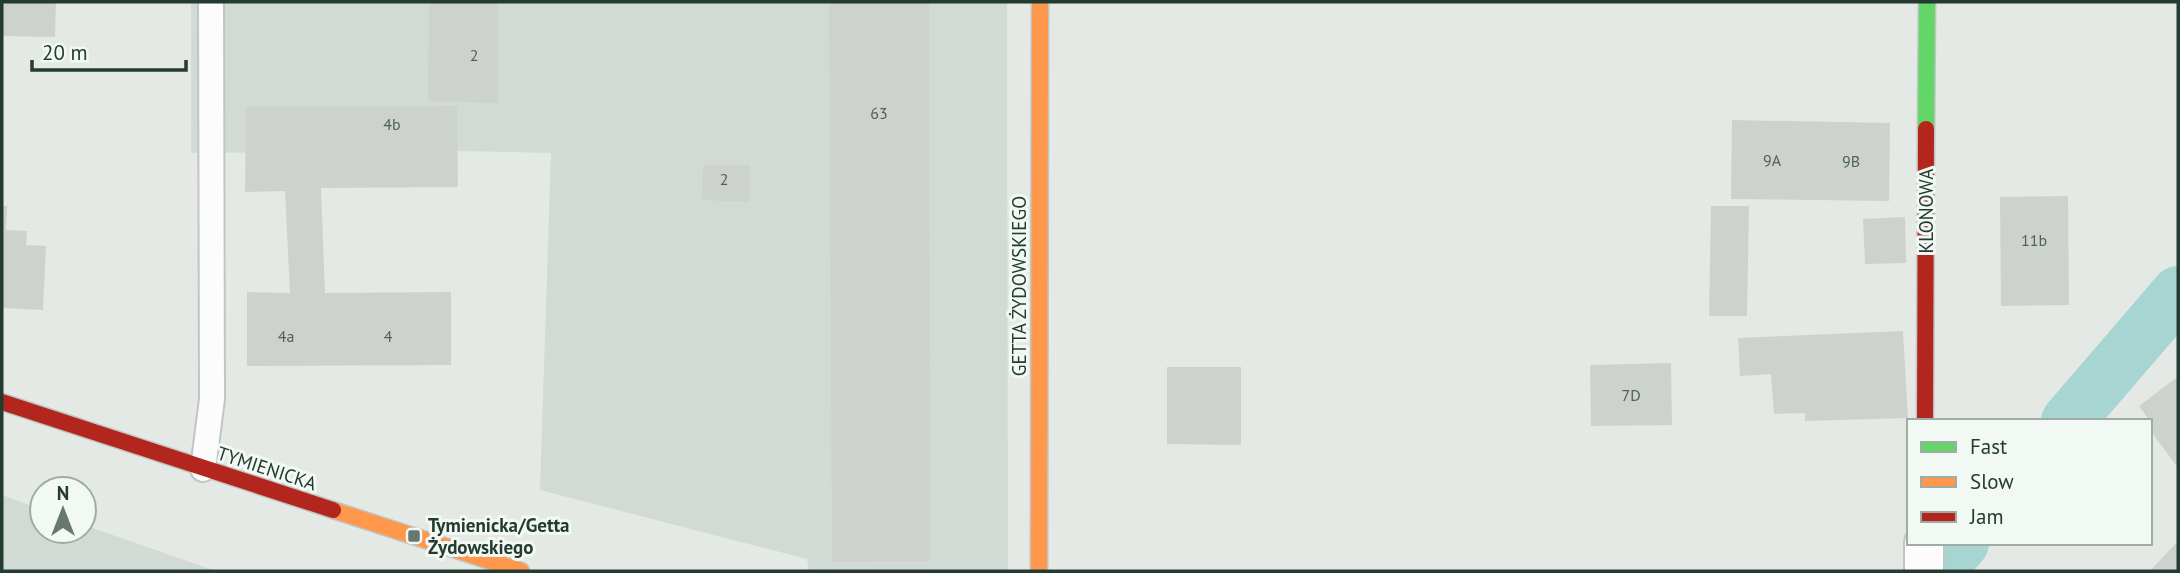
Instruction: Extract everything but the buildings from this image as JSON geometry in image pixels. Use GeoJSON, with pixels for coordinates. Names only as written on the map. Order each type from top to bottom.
{"type":"FeatureCollection","features":[{"type":"Feature","properties":{"kind":"street","name":"GETTA ŻYDOWSKIEGO"},"geometry":{"type":"LineString","coordinates":[[1039,571],[1040,2]]}},
{"type":"Feature","properties":{"kind":"street","name":"KLONOWA"},"geometry":{"type":"LineString","coordinates":[[1925,419],[1927,2]]}},
{"type":"Feature","properties":{"kind":"street","name":"TYMIENICKA"},"geometry":{"type":"LineString","coordinates":[[2,402],[520,571]]}},
{"type":"Feature","properties":{"kind":"street"},"geometry":{"type":"LineString","coordinates":[[1924,545],[1924,571]]}},
{"type":"Feature","properties":{"kind":"lane"},"geometry":{"type":"LineString","coordinates":[[203,469],[212,399],[211,2]]}},
{"type":"Feature","properties":{"kind":"shaded area"},"geometry":{"type":"Polygon","coordinates":[[[191,2],[1007,2],[1008,571],[809,571],[807,559],[540,490],[551,153],[191,153],[191,2]]]}},
{"type":"Feature","properties":{"kind":"shaded area"},"geometry":{"type":"Polygon","coordinates":[[[2,495],[28,505],[28,545],[98,545],[98,530],[216,571],[2,571],[2,495]]]}},
{"type":"Feature","properties":{"kind":"waterway"},"geometry":{"type":"LineString","coordinates":[[2070,419],[2178,293]]}},
{"type":"Feature","properties":{"kind":"waterway"},"geometry":{"type":"LineString","coordinates":[[1954,552],[1960,545]]}},
{"type":"Feature","properties":{"kind":"traffic: fast"},"geometry":{"type":"LineString","coordinates":[[1926,129],[1927,2]]}},
{"type":"Feature","properties":{"kind":"traffic: slow"},"geometry":{"type":"LineString","coordinates":[[1039,571],[1040,2]]}},
{"type":"Feature","properties":{"kind":"traffic: slow"},"geometry":{"type":"LineString","coordinates":[[333,510],[521,571]]}},
{"type":"Feature","properties":{"kind":"traffic: jam"},"geometry":{"type":"LineString","coordinates":[[1925,419],[1926,129]]}},
{"type":"Feature","properties":{"kind":"traffic: jam"},"geometry":{"type":"LineString","coordinates":[[2,402],[333,510]]}},
{"type":"Feature","properties":{"kind":"place","name":"Tymienicka/Getta Żydowskiego"},"geometry":{"type":"Point","coordinates":[414,536]}}]}
